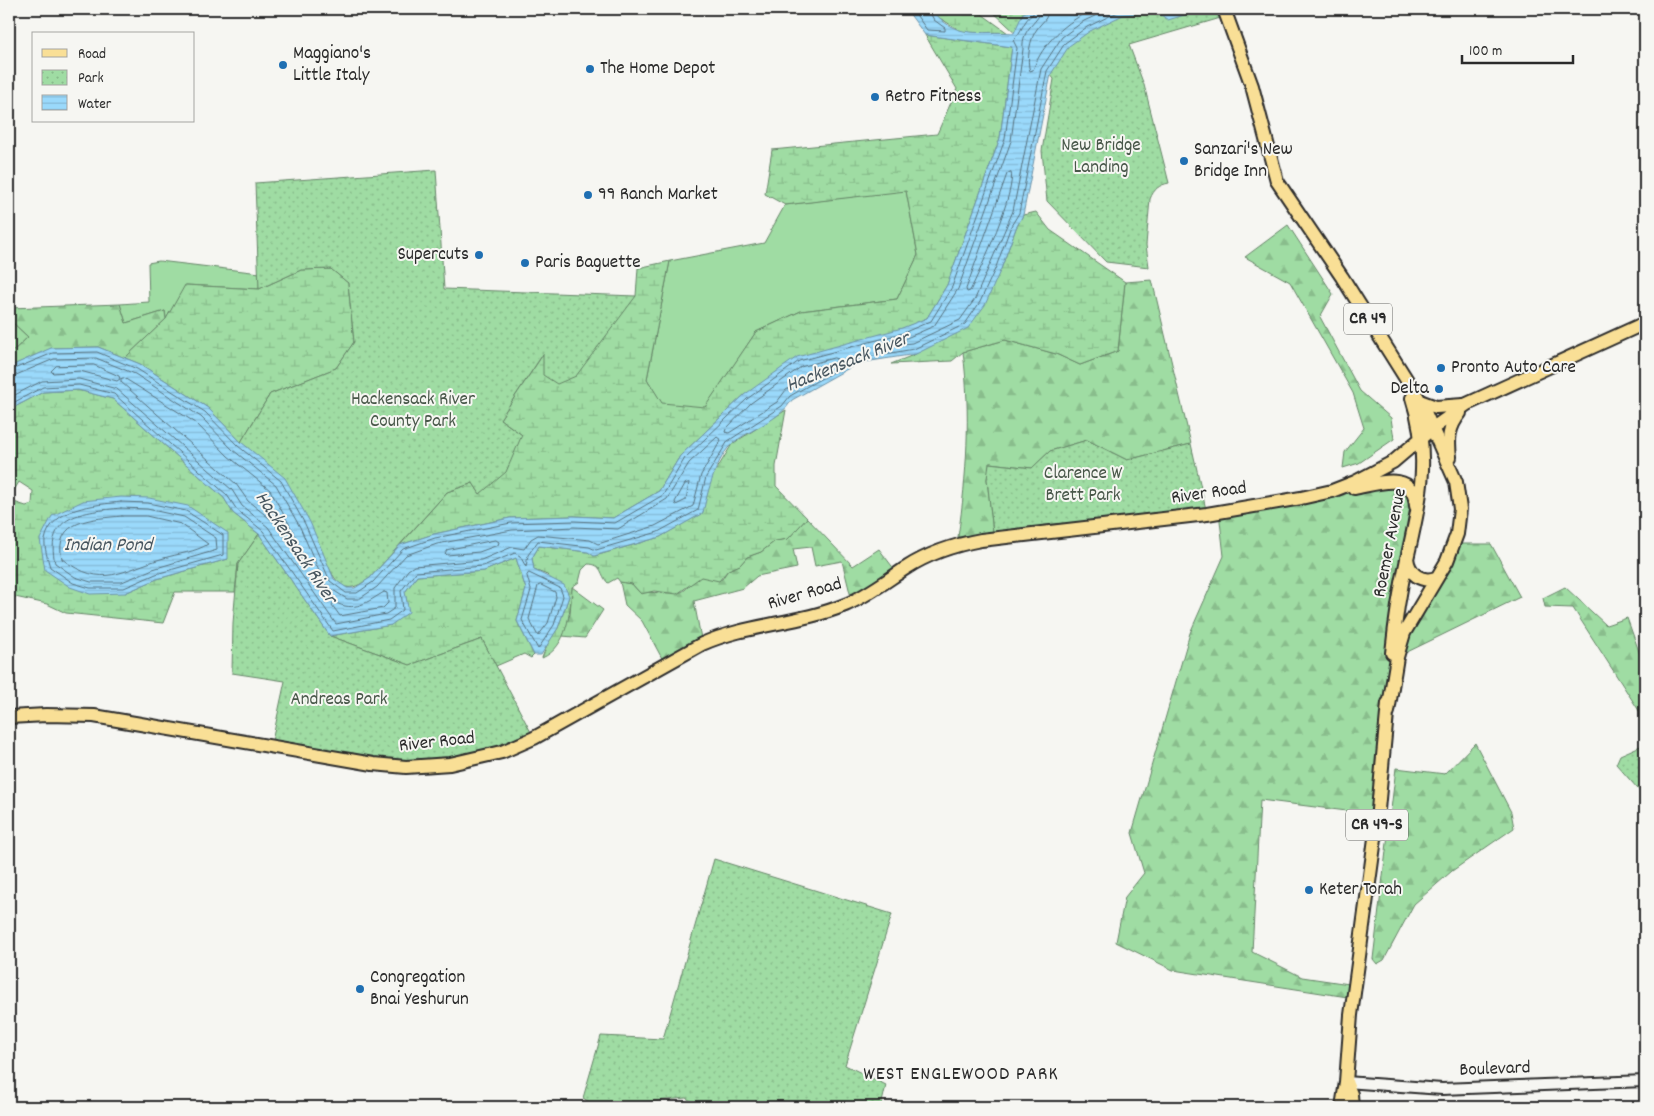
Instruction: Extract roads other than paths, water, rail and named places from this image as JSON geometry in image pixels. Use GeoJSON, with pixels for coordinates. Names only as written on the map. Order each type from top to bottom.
{"type":"FeatureCollection","features":[{"type":"Feature","properties":{"kind":"main road","name":"CR 49"},"geometry":{"type":"LineString","coordinates":[[1224,10],[1252,86],[1277,180],[1342,277],[1420,401],[1451,467]]}},
{"type":"Feature","properties":{"kind":"main road","name":"River Road"},"geometry":{"type":"LineString","coordinates":[[9,717],[46,715],[94,716],[372,764],[406,767],[450,764],[495,754],[534,738],[711,640],[742,631],[808,617],[846,604],[907,568],[944,549],[981,540],[1238,510],[1332,491],[1377,472],[1405,453],[1433,428],[1467,404],[1645,323]]}},
{"type":"Feature","properties":{"kind":"main road","name":"Roemer Avenue"},"geometry":{"type":"LineString","coordinates":[[1342,1107],[1376,832],[1396,620],[1407,558],[1416,527],[1422,482],[1422,438],[1407,383]]}},
{"type":"Feature","properties":{"kind":"main road"},"geometry":{"type":"LineString","coordinates":[[1420,401],[1440,408],[1467,404]]}},
{"type":"Feature","properties":{"kind":"main road"},"geometry":{"type":"LineString","coordinates":[[1451,467],[1448,435],[1450,426],[1467,404]]}},
{"type":"Feature","properties":{"kind":"main road","name":"Roemer Avenue"},"geometry":{"type":"LineString","coordinates":[[1388,712],[1397,657],[1404,633],[1453,547],[1459,520],[1458,491],[1451,467]]}},
{"type":"Feature","properties":{"kind":"main road"},"geometry":{"type":"LineString","coordinates":[[1332,491],[1380,482],[1400,482],[1412,492],[1416,499],[1416,527]]}},
{"type":"Feature","properties":{"kind":"main road"},"geometry":{"type":"LineString","coordinates":[[1407,558],[1410,570],[1418,578],[1424,580],[1436,578]]}},
{"type":"Feature","properties":{"kind":"main road"},"geometry":{"type":"LineString","coordinates":[[1346,1082],[1352,1094],[1352,1107]]}},
{"type":"Feature","properties":{"kind":"street","name":"Boulevard"},"geometry":{"type":"LineString","coordinates":[[1346,1082],[1442,1089],[1645,1081]]}},
{"type":"Feature","properties":{"kind":"water","name":"Hackensack River"},"geometry":{"type":"Polygon","coordinates":[[[906,9],[932,9],[950,26],[959,30],[979,33],[1014,33],[1023,13],[1036,9],[1204,9],[1168,20],[1157,12],[1123,15],[1090,31],[1069,46],[1051,74],[1023,215],[985,305],[968,328],[916,354],[858,363],[792,400],[780,413],[740,438],[727,449],[714,475],[703,513],[660,537],[594,556],[588,552],[539,546],[532,558],[534,570],[564,585],[569,596],[558,628],[541,655],[534,655],[517,621],[526,589],[516,558],[484,571],[417,576],[405,592],[409,612],[391,625],[330,636],[259,534],[233,513],[224,498],[113,399],[78,390],[43,392],[9,410],[9,367],[51,348],[98,347],[140,364],[208,408],[241,442],[285,478],[310,522],[334,579],[347,588],[355,588],[370,578],[400,545],[434,534],[510,518],[574,516],[613,518],[659,491],[680,456],[744,395],[797,357],[902,328],[927,318],[947,285],[1000,138],[1012,47],[925,35],[906,9]]]}},
{"type":"Feature","properties":{"kind":"water","name":"Indian Pond"},"geometry":{"type":"Polygon","coordinates":[[[121,497],[149,498],[188,506],[228,533],[228,559],[157,579],[125,593],[90,594],[70,587],[45,570],[40,539],[52,516],[83,501],[121,497]]]}},
{"type":"Feature","properties":{"kind":"place","name":"Maggiano's Little Italy"},"geometry":{"type":"Point","coordinates":[283,65]}},
{"type":"Feature","properties":{"kind":"place","name":"The Home Depot"},"geometry":{"type":"Point","coordinates":[590,69]}},
{"type":"Feature","properties":{"kind":"place","name":"Retro Fitness"},"geometry":{"type":"Point","coordinates":[875,97]}},
{"type":"Feature","properties":{"kind":"place","name":"Sanzari's New Bridge Inn"},"geometry":{"type":"Point","coordinates":[1184,161]}},
{"type":"Feature","properties":{"kind":"place","name":"99 Ranch Market"},"geometry":{"type":"Point","coordinates":[588,195]}},
{"type":"Feature","properties":{"kind":"place","name":"Supercuts"},"geometry":{"type":"Point","coordinates":[479,255]}},
{"type":"Feature","properties":{"kind":"place","name":"Paris Baguette"},"geometry":{"type":"Point","coordinates":[525,263]}},
{"type":"Feature","properties":{"kind":"place","name":"Pronto Auto Care"},"geometry":{"type":"Point","coordinates":[1441,368]}},
{"type":"Feature","properties":{"kind":"place","name":"Delta"},"geometry":{"type":"Point","coordinates":[1439,389]}},
{"type":"Feature","properties":{"kind":"place","name":"Keter Torah"},"geometry":{"type":"Point","coordinates":[1309,890]}},
{"type":"Feature","properties":{"kind":"place","name":"Congregation Bnai Yeshurun"},"geometry":{"type":"Point","coordinates":[360,989]}},
{"type":"Feature","properties":{"kind":"district","name":"WEST ENGLEWOOD PARK"},"geometry":{"type":"Point","coordinates":[961,1075]}},
{"type":"Feature","properties":{"kind":"park label","name":"New Bridge Landing"},"geometry":{"type":"Point","coordinates":[1101,157]}},
{"type":"Feature","properties":{"kind":"park label","name":"Hackensack River County Park"},"geometry":{"type":"Point","coordinates":[413,411]}},
{"type":"Feature","properties":{"kind":"park label","name":"Clarence W Brett Park"},"geometry":{"type":"Point","coordinates":[1083,485]}},
{"type":"Feature","properties":{"kind":"park label","name":"Andreas Park"},"geometry":{"type":"Point","coordinates":[339,700]}}]}
